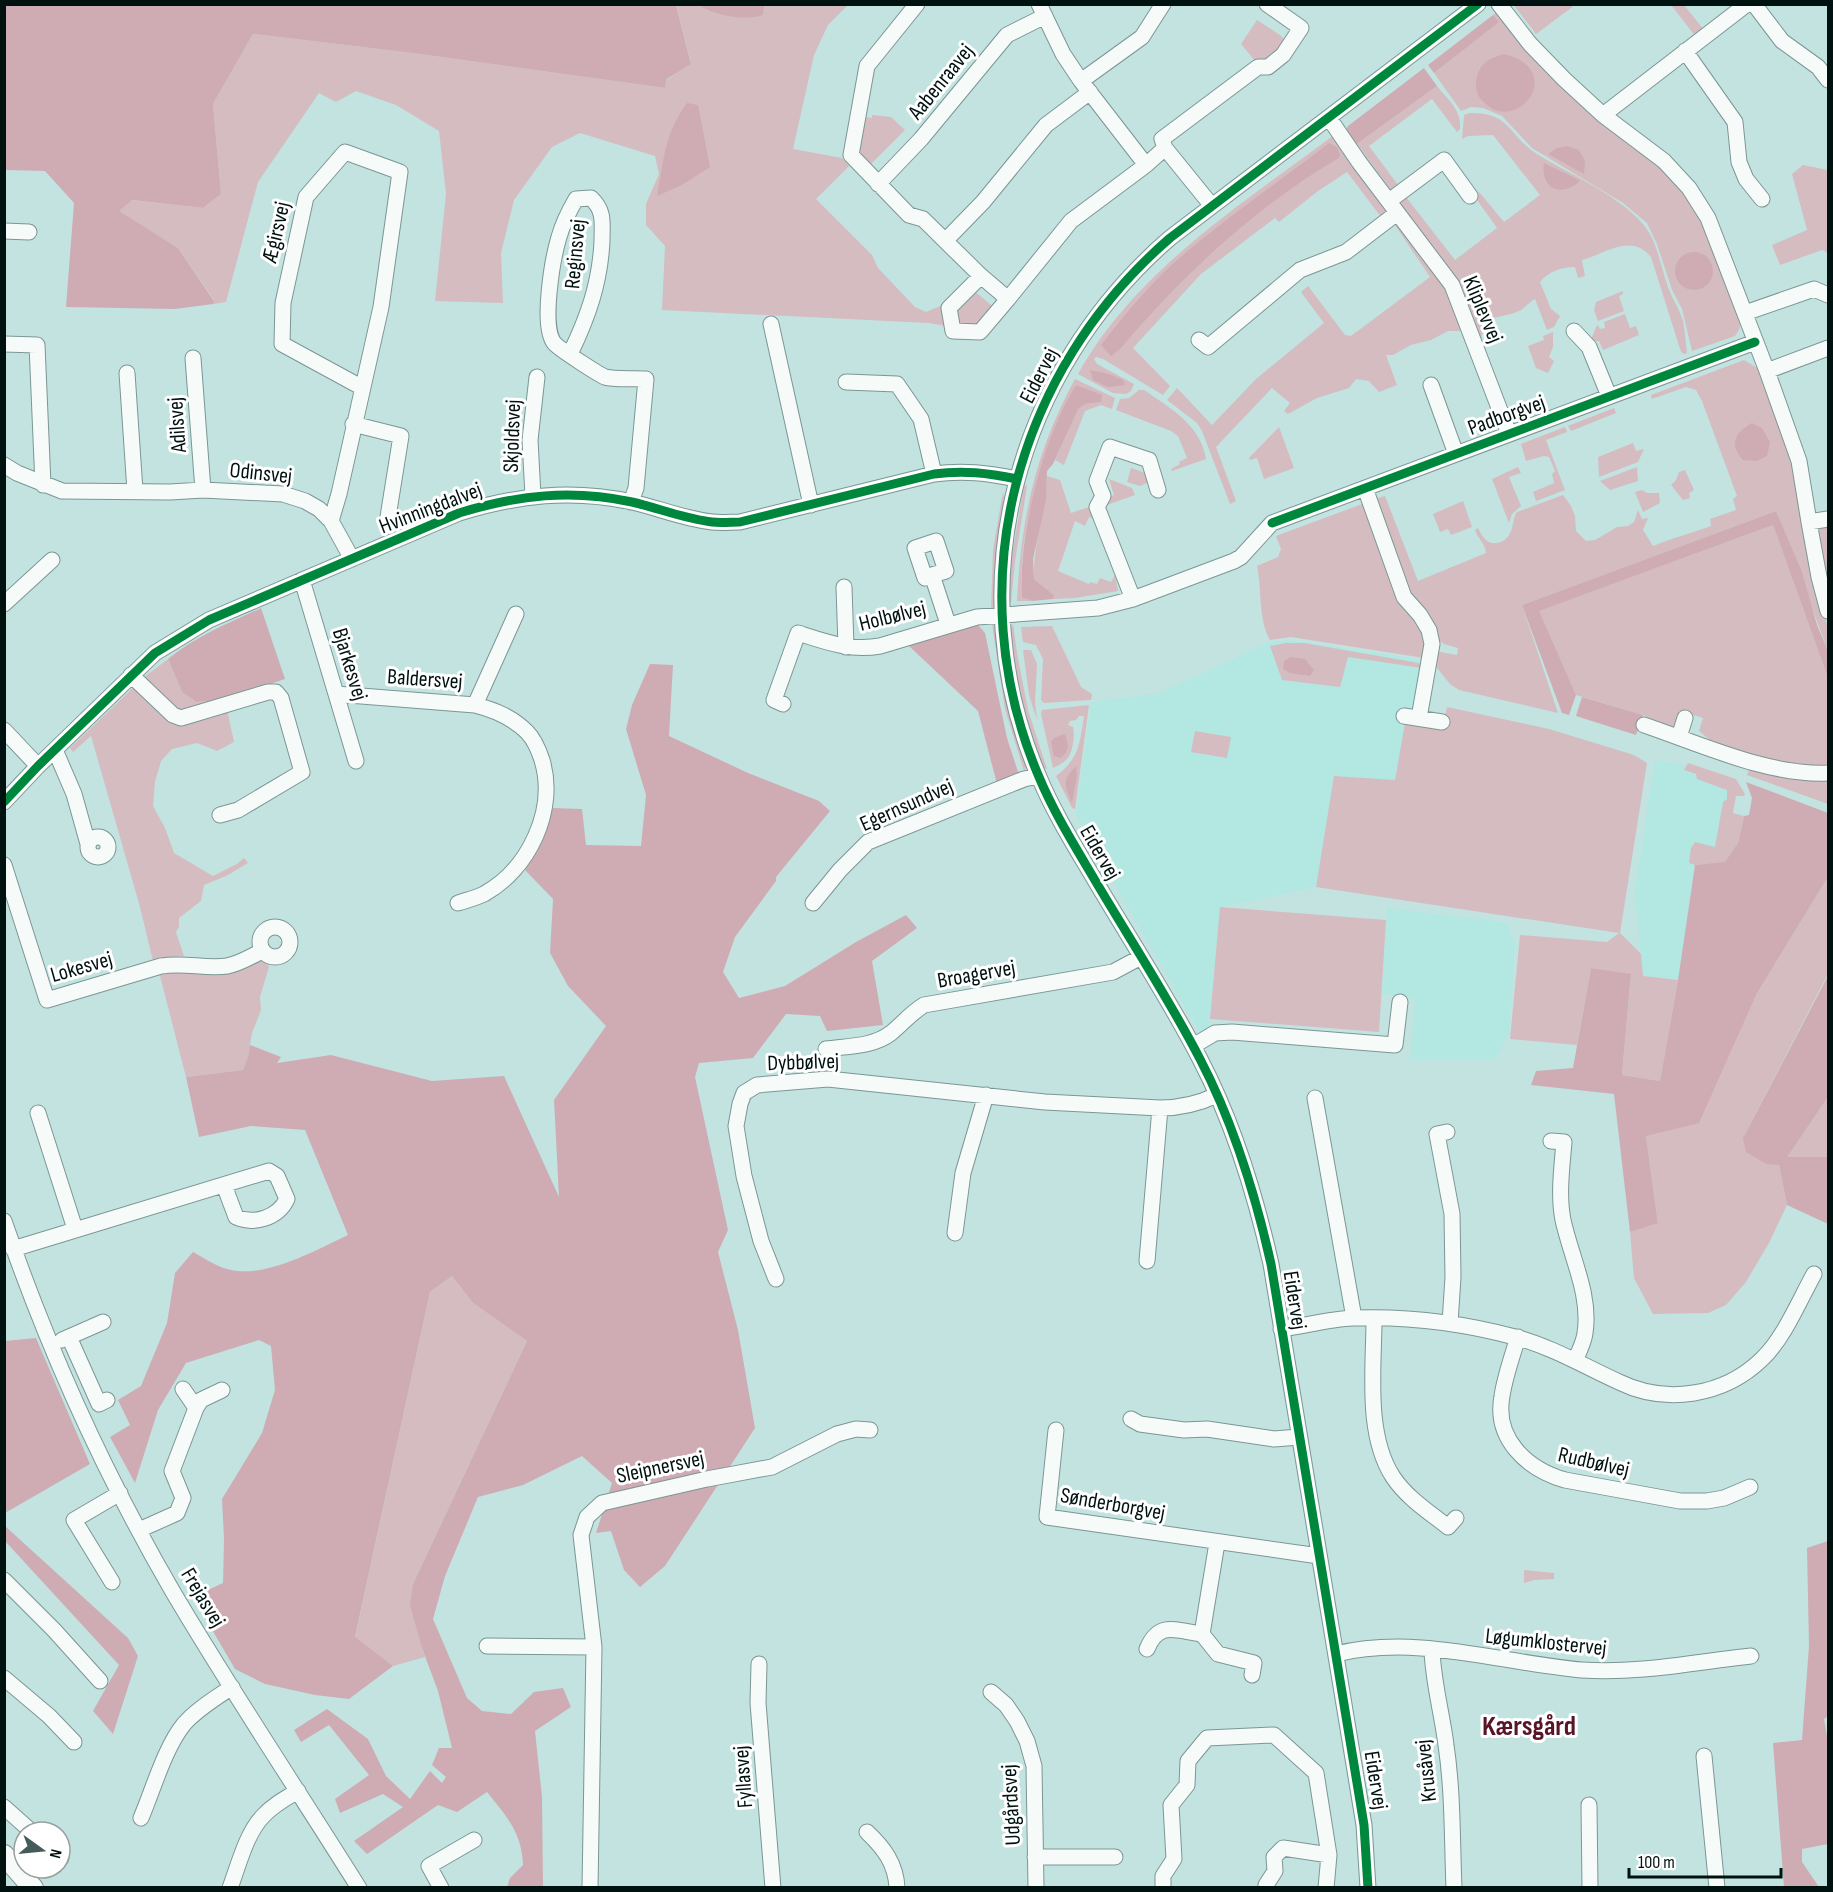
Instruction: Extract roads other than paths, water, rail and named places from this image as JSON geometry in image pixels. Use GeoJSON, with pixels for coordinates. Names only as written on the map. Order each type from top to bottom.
{"type":"FeatureCollection","features":[{"type":"Feature","properties":{"kind":"main road"},"geometry":{"type":"LineString","coordinates":[[4,1855],[33,1887]]}},
{"type":"Feature","properties":{"kind":"street"},"geometry":{"type":"LineString","coordinates":[[917,4],[867,66],[850,155],[909,215],[923,219],[1008,299]]}},
{"type":"Feature","properties":{"kind":"street"},"geometry":{"type":"LineString","coordinates":[[945,241],[983,202],[1046,125],[1085,86],[1142,37],[1163,4]]}},
{"type":"Feature","properties":{"kind":"street"},"geometry":{"type":"LineString","coordinates":[[1212,206],[1165,148],[1162,139],[1258,67],[1268,67],[1282,55],[1301,28],[1268,4]]}},
{"type":"Feature","properties":{"kind":"street","name":"Eidervej"},"geometry":{"type":"LineString","coordinates":[[1368,1887],[1364,1825],[1260,1214],[1242,1155],[1193,1046],[1062,824],[1038,776],[1013,696],[1004,643],[1002,570],[1017,479],[1040,412],[1061,369],[1088,326],[1115,292],[1170,238],[1478,4]]}},
{"type":"Feature","properties":{"kind":"street"},"geometry":{"type":"LineString","coordinates":[[1499,4],[1530,44],[1564,80],[1603,115],[1664,161],[1689,188],[1708,218],[1799,461],[1819,577],[1828,611]]}},
{"type":"Feature","properties":{"kind":"street"},"geometry":{"type":"LineString","coordinates":[[1603,115],[1747,4]]}},
{"type":"Feature","properties":{"kind":"street"},"geometry":{"type":"LineString","coordinates":[[1754,4],[1782,41],[1818,68],[1828,80]]}},
{"type":"Feature","properties":{"kind":"street","name":"Aabenraavej"},"geometry":{"type":"LineString","coordinates":[[878,184],[921,139],[1007,35],[1042,10],[1063,54],[1146,165]]}},
{"type":"Feature","properties":{"kind":"street"},"geometry":{"type":"LineString","coordinates":[[1685,51],[1735,122],[1739,162],[1746,179],[1762,199]]}},
{"type":"Feature","properties":{"kind":"street","name":"Kliplevvej"},"geometry":{"type":"LineString","coordinates":[[1329,118],[1452,285],[1509,434]]}},
{"type":"Feature","properties":{"kind":"street"},"geometry":{"type":"LineString","coordinates":[[981,276],[949,308],[953,331],[980,332],[1071,222],[1165,148]]}},
{"type":"Feature","properties":{"kind":"street","name":"Ægirsvej"},"geometry":{"type":"LineString","coordinates":[[330,520],[339,494],[381,306],[400,172],[345,152],[306,197],[283,303],[282,344],[362,387]]}},
{"type":"Feature","properties":{"kind":"street"},"geometry":{"type":"LineString","coordinates":[[1199,340],[1208,347],[1300,270],[1346,252],[1443,160],[1470,196]]}},
{"type":"Feature","properties":{"kind":"street","name":"Reginsvej"},"geometry":{"type":"LineString","coordinates":[[570,354],[592,304],[601,261],[600,206],[591,198],[576,199],[567,213],[559,236],[548,300],[549,330],[554,343],[570,354],[606,377],[646,378],[636,488],[631,502]]}},
{"type":"Feature","properties":{"kind":"street"},"geometry":{"type":"LineString","coordinates":[[4,231],[29,232]]}},
{"type":"Feature","properties":{"kind":"street"},"geometry":{"type":"LineString","coordinates":[[1745,313],[1814,289],[1828,295]]}},
{"type":"Feature","properties":{"kind":"street"},"geometry":{"type":"LineString","coordinates":[[771,324],[811,505]]}},
{"type":"Feature","properties":{"kind":"street"},"geometry":{"type":"LineString","coordinates":[[1575,331],[1589,347],[1609,396]]}},
{"type":"Feature","properties":{"kind":"street","name":"Padborgvej"},"geometry":{"type":"LineString","coordinates":[[1002,615],[1098,608],[1133,599],[1234,561],[1241,557],[1272,523],[1755,342]]}},
{"type":"Feature","properties":{"kind":"street"},"geometry":{"type":"LineString","coordinates":[[4,344],[36,345],[43,485]]}},
{"type":"Feature","properties":{"kind":"street"},"geometry":{"type":"LineString","coordinates":[[1767,371],[1828,348]]}},
{"type":"Feature","properties":{"kind":"street","name":"Adilsvej"},"geometry":{"type":"LineString","coordinates":[[193,358],[203,490]]}},
{"type":"Feature","properties":{"kind":"street"},"geometry":{"type":"LineString","coordinates":[[127,373],[135,491]]}},
{"type":"Feature","properties":{"kind":"street","name":"Skjoldsvej"},"geometry":{"type":"LineString","coordinates":[[533,496],[530,440],[537,377]]}},
{"type":"Feature","properties":{"kind":"street"},"geometry":{"type":"LineString","coordinates":[[846,382],[897,384],[921,419],[934,474]]}},
{"type":"Feature","properties":{"kind":"street","name":"Padborgvej"},"geometry":{"type":"LineString","coordinates":[[1431,385],[1456,454]]}},
{"type":"Feature","properties":{"kind":"street"},"geometry":{"type":"LineString","coordinates":[[353,424],[401,436],[387,523]]}},
{"type":"Feature","properties":{"kind":"street"},"geometry":{"type":"LineString","coordinates":[[1133,599],[1097,507],[1103,496],[1097,481],[1110,447],[1149,460],[1158,490]]}},
{"type":"Feature","properties":{"kind":"street","name":"Odinsvej"},"geometry":{"type":"LineString","coordinates":[[4,465],[16,473],[62,491],[203,490],[283,494],[319,508],[330,520],[352,559]]}},
{"type":"Feature","properties":{"kind":"street","name":"Hvinningdalvej"},"geometry":{"type":"LineString","coordinates":[[4,802],[155,653],[209,620],[459,513],[497,502],[533,496],[569,494],[631,502],[694,519],[740,522],[934,474],[956,471],[980,472],[1017,479]]}},
{"type":"Feature","properties":{"kind":"street"},"geometry":{"type":"LineString","coordinates":[[1365,488],[1404,597],[1420,615],[1429,630],[1432,644],[1412,717],[1442,722]]}},
{"type":"Feature","properties":{"kind":"street"},"geometry":{"type":"LineString","coordinates":[[1809,522],[1828,519]]}},
{"type":"Feature","properties":{"kind":"street"},"geometry":{"type":"LineString","coordinates":[[4,604],[52,561]]}},
{"type":"Feature","properties":{"kind":"street","name":"Holbølvej"},"geometry":{"type":"LineString","coordinates":[[932,575],[948,624]]}},
{"type":"Feature","properties":{"kind":"street","name":"Bjarkesvej"},"geometry":{"type":"LineString","coordinates":[[302,580],[356,761]]}},
{"type":"Feature","properties":{"kind":"street","name":"Holbølvej"},"geometry":{"type":"LineString","coordinates":[[844,587],[846,647]]}},
{"type":"Feature","properties":{"kind":"street","name":"Baldersvej"},"geometry":{"type":"LineString","coordinates":[[475,705],[516,614]]}},
{"type":"Feature","properties":{"kind":"street","name":"Holbølvej"},"geometry":{"type":"LineString","coordinates":[[783,704],[774,700],[798,633],[846,647],[865,649],[977,616],[1002,615]]}},
{"type":"Feature","properties":{"kind":"street"},"geometry":{"type":"LineString","coordinates":[[131,675],[173,715],[181,718],[268,692],[276,692],[281,698],[302,772],[238,810],[220,815]]}},
{"type":"Feature","properties":{"kind":"street","name":"Baldersvej"},"geometry":{"type":"LineString","coordinates":[[336,694],[475,705],[510,717],[529,734],[546,774],[546,800],[542,819],[533,841],[519,863],[501,882],[484,894],[458,903]]}},
{"type":"Feature","properties":{"kind":"street"},"geometry":{"type":"LineString","coordinates":[[1679,736],[1685,718]]}},
{"type":"Feature","properties":{"kind":"street"},"geometry":{"type":"LineString","coordinates":[[1644,725],[1770,767],[1828,773]]}},
{"type":"Feature","properties":{"kind":"street"},"geometry":{"type":"LineString","coordinates":[[4,730],[38,766]]}},
{"type":"Feature","properties":{"kind":"street"},"geometry":{"type":"LineString","coordinates":[[55,750],[74,794],[88,844]]}},
{"type":"Feature","properties":{"kind":"street","name":"Egernsundvej"},"geometry":{"type":"LineString","coordinates":[[813,903],[840,870],[868,842],[1024,779],[1038,776]]}},
{"type":"Feature","properties":{"kind":"street","name":"Lokesvej"},"geometry":{"type":"LineString","coordinates":[[4,865],[47,1000],[161,966],[177,963],[211,967],[230,966],[262,951]]}},
{"type":"Feature","properties":{"kind":"street","name":"Broagervej"},"geometry":{"type":"LineString","coordinates":[[826,1048],[876,1042],[890,1034],[912,1012],[924,1005],[1113,972],[1141,957]]}},
{"type":"Feature","properties":{"kind":"street"},"geometry":{"type":"LineString","coordinates":[[1193,1046],[1215,1033],[1232,1032],[1395,1046],[1400,1002]]}},
{"type":"Feature","properties":{"kind":"street","name":"Dybbølvej"},"geometry":{"type":"LineString","coordinates":[[776,1279],[761,1241],[744,1176],[736,1126],[744,1093],[757,1085],[828,1079],[1045,1102],[1160,1108],[1190,1106],[1217,1095]]}},
{"type":"Feature","properties":{"kind":"street"},"geometry":{"type":"LineString","coordinates":[[955,1233],[963,1173],[986,1095]]}},
{"type":"Feature","properties":{"kind":"street"},"geometry":{"type":"LineString","coordinates":[[1315,1098],[1354,1318]]}},
{"type":"Feature","properties":{"kind":"street"},"geometry":{"type":"LineString","coordinates":[[1147,1261],[1160,1108]]}},
{"type":"Feature","properties":{"kind":"street"},"geometry":{"type":"LineString","coordinates":[[38,1113],[75,1229]]}},
{"type":"Feature","properties":{"kind":"street"},"geometry":{"type":"LineString","coordinates":[[1447,1132],[1437,1134],[1452,1214],[1454,1277],[1450,1323]]}},
{"type":"Feature","properties":{"kind":"street"},"geometry":{"type":"LineString","coordinates":[[1551,1141],[1564,1142],[1561,1187],[1563,1218],[1585,1301],[1584,1336],[1576,1359]]}},
{"type":"Feature","properties":{"kind":"street"},"geometry":{"type":"LineString","coordinates":[[13,1249],[224,1185]]}},
{"type":"Feature","properties":{"kind":"street","name":"Frejasvej"},"geometry":{"type":"LineString","coordinates":[[5,1223],[13,1249],[77,1404],[139,1530],[173,1591],[232,1687],[359,1887]]}},
{"type":"Feature","properties":{"kind":"street"},"geometry":{"type":"LineString","coordinates":[[1281,1329],[1354,1318],[1450,1323],[1518,1337],[1576,1359],[1621,1383],[1654,1394],[1683,1395],[1710,1390],[1736,1378],[1762,1359],[1778,1338],[1814,1274]]}},
{"type":"Feature","properties":{"kind":"street"},"geometry":{"type":"LineString","coordinates":[[1374,1319],[1374,1423],[1381,1453],[1393,1477],[1410,1497],[1448,1527],[1456,1518]]}},
{"type":"Feature","properties":{"kind":"street"},"geometry":{"type":"LineString","coordinates":[[52,1344],[103,1322]]}},
{"type":"Feature","properties":{"kind":"street"},"geometry":{"type":"LineString","coordinates":[[69,1337],[99,1404],[107,1400]]}},
{"type":"Feature","properties":{"kind":"street","name":"Rudbølvej"},"geometry":{"type":"LineString","coordinates":[[1518,1337],[1502,1397],[1501,1418],[1515,1451],[1529,1464],[1549,1475],[1565,1480],[1680,1501],[1716,1500],[1750,1487]]}},
{"type":"Feature","properties":{"kind":"street"},"geometry":{"type":"LineString","coordinates":[[183,1389],[196,1408]]}},
{"type":"Feature","properties":{"kind":"street"},"geometry":{"type":"LineString","coordinates":[[139,1530],[177,1513],[183,1498],[172,1471],[196,1408],[201,1400],[222,1390]]}},
{"type":"Feature","properties":{"kind":"street"},"geometry":{"type":"LineString","coordinates":[[1131,1419],[1140,1424],[1184,1430],[1206,1429],[1274,1439],[1299,1437]]}},
{"type":"Feature","properties":{"kind":"street","name":"Sleipnersvej"},"geometry":{"type":"LineString","coordinates":[[590,1887],[594,1647],[581,1535],[587,1517],[602,1503],[772,1467],[837,1434],[856,1429],[870,1430]]}},
{"type":"Feature","properties":{"kind":"street","name":"Sønderborgvej"},"geometry":{"type":"LineString","coordinates":[[1056,1430],[1047,1517],[1319,1556]]}},
{"type":"Feature","properties":{"kind":"street"},"geometry":{"type":"LineString","coordinates":[[111,1582],[74,1520],[120,1493]]}},
{"type":"Feature","properties":{"kind":"street"},"geometry":{"type":"LineString","coordinates":[[1202,1634],[1217,1543]]}},
{"type":"Feature","properties":{"kind":"street"},"geometry":{"type":"LineString","coordinates":[[4,1580],[100,1681]]}},
{"type":"Feature","properties":{"kind":"street"},"geometry":{"type":"LineString","coordinates":[[1147,1649],[1157,1632],[1166,1629],[1202,1634],[1218,1654],[1254,1663],[1252,1675]]}},
{"type":"Feature","properties":{"kind":"street"},"geometry":{"type":"LineString","coordinates":[[487,1646],[594,1647]]}},
{"type":"Feature","properties":{"kind":"street","name":"Løgumklostervej"},"geometry":{"type":"LineString","coordinates":[[1336,1654],[1376,1648],[1432,1650],[1565,1668],[1611,1671],[1751,1656]]}},
{"type":"Feature","properties":{"kind":"street","name":"Krusåvej"},"geometry":{"type":"LineString","coordinates":[[1432,1650],[1451,1789],[1454,1887]]}},
{"type":"Feature","properties":{"kind":"street","name":"Fyllasvej"},"geometry":{"type":"LineString","coordinates":[[759,1664],[758,1702],[773,1887]]}},
{"type":"Feature","properties":{"kind":"street"},"geometry":{"type":"LineString","coordinates":[[4,1678],[49,1716],[74,1742]]}},
{"type":"Feature","properties":{"kind":"street"},"geometry":{"type":"LineString","coordinates":[[141,1818],[173,1741],[184,1725],[196,1712],[232,1687]]}},
{"type":"Feature","properties":{"kind":"street","name":"Udgårdsvej"},"geometry":{"type":"LineString","coordinates":[[991,1692],[1006,1705],[1017,1721],[1027,1741],[1034,1766],[1036,1887]]}},
{"type":"Feature","properties":{"kind":"street"},"geometry":{"type":"LineString","coordinates":[[1163,1887],[1163,1876],[1174,1859],[1171,1805],[1187,1785],[1188,1761],[1207,1738],[1274,1735],[1316,1773],[1329,1855],[1326,1887]]}},
{"type":"Feature","properties":{"kind":"street"},"geometry":{"type":"LineString","coordinates":[[1704,1756],[1717,1887]]}},
{"type":"Feature","properties":{"kind":"street"},"geometry":{"type":"LineString","coordinates":[[230,1887],[252,1833],[262,1816],[298,1791]]}},
{"type":"Feature","properties":{"kind":"street"},"geometry":{"type":"LineString","coordinates":[[1589,1805],[1590,1887]]}},
{"type":"Feature","properties":{"kind":"street"},"geometry":{"type":"LineString","coordinates":[[4,1807],[19,1820]]}},
{"type":"Feature","properties":{"kind":"street"},"geometry":{"type":"LineString","coordinates":[[867,1832],[889,1857],[896,1874],[897,1887]]}},
{"type":"Feature","properties":{"kind":"street"},"geometry":{"type":"LineString","coordinates":[[441,1887],[429,1866],[474,1840]]}},
{"type":"Feature","properties":{"kind":"street"},"geometry":{"type":"LineString","coordinates":[[1266,1887],[1275,1870],[1274,1857],[1283,1848],[1329,1855]]}},
{"type":"Feature","properties":{"kind":"street","name":"Udgårdsvej"},"geometry":{"type":"LineString","coordinates":[[1035,1857],[1115,1857]]}},
{"type":"Feature","properties":{"kind":"district","name":"Kærsgård"},"geometry":{"type":"Point","coordinates":[1529,1725]}}]}
